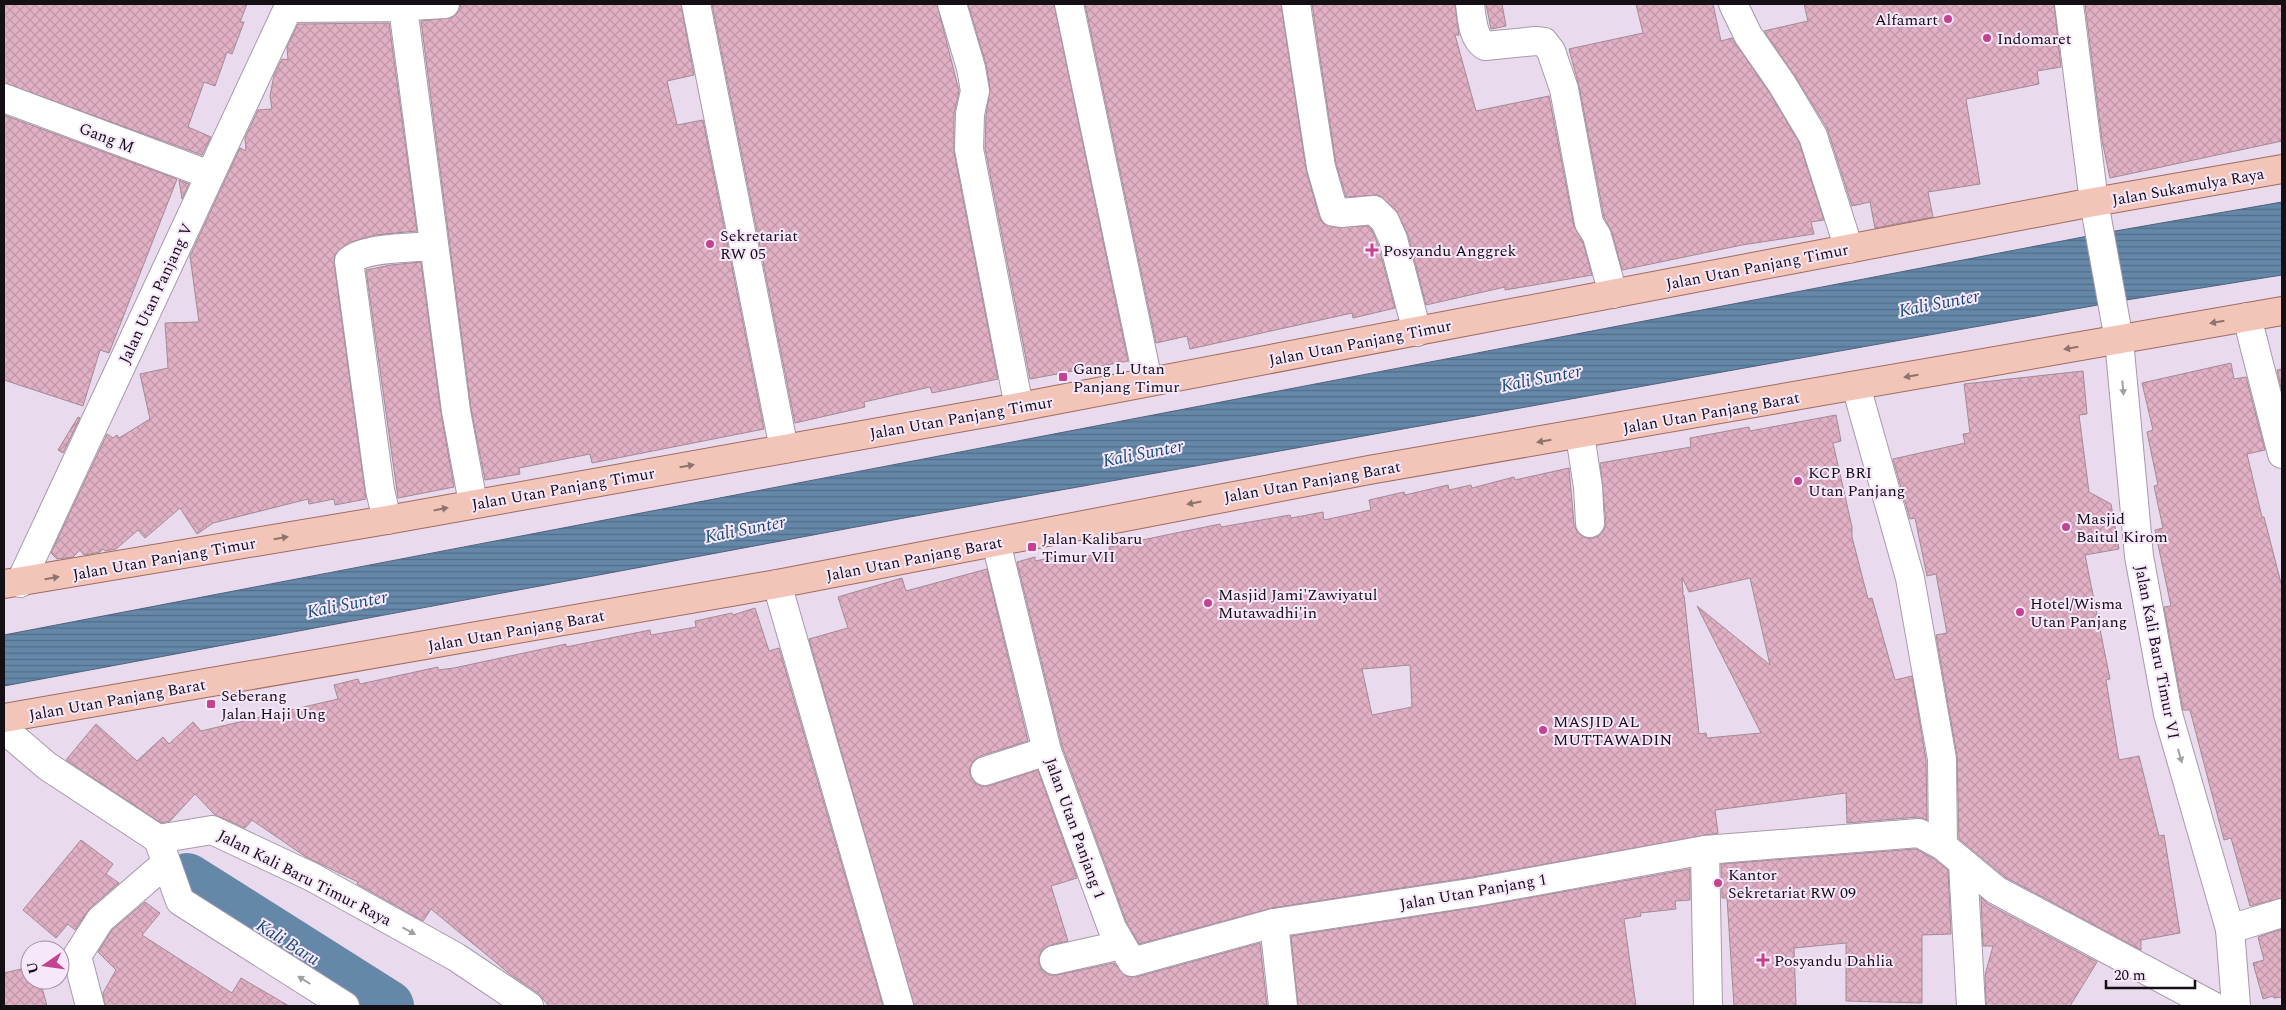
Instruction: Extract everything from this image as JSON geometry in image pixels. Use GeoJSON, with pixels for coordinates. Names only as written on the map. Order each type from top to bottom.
{"type":"FeatureCollection","features":[{"type":"Feature","properties":{"kind":"main road","name":"Jalan Sukamulya Raya"},"geometry":{"type":"LineString","coordinates":[[2095,211],[2282,169]]}},
{"type":"Feature","properties":{"kind":"main road","name":"Jalan Utan Panjang Timur"},"geometry":{"type":"LineString","coordinates":[[12,584],[387,520],[473,503],[1018,407],[1849,249],[2095,211]]}},
{"type":"Feature","properties":{"kind":"main road","name":"Jalan Utan Panjang Barat"},"geometry":{"type":"LineString","coordinates":[[4,718],[777,584],[1369,470],[1856,386],[2117,331],[2247,317],[2282,311]]}},
{"type":"Feature","properties":{"kind":"street"},"geometry":{"type":"LineString","coordinates":[[289,6],[407,7],[445,4]]}},
{"type":"Feature","properties":{"kind":"street"},"geometry":{"type":"LineString","coordinates":[[952,4],[974,83],[975,91],[970,114],[969,149],[1018,407]]}},
{"type":"Feature","properties":{"kind":"street"},"geometry":{"type":"LineString","coordinates":[[1069,4],[1148,382]]}},
{"type":"Feature","properties":{"kind":"street"},"geometry":{"type":"LineString","coordinates":[[1296,4],[1321,167],[1334,212],[1341,214],[1374,210],[1386,221],[1393,239],[1417,332]]}},
{"type":"Feature","properties":{"kind":"street"},"geometry":{"type":"LineString","coordinates":[[1470,4],[1478,42],[1485,46],[1536,41],[1544,42],[1551,51],[1564,89],[1589,223],[1597,236],[1613,294]]}},
{"type":"Feature","properties":{"kind":"street"},"geometry":{"type":"LineString","coordinates":[[1733,4],[1748,35],[1782,84],[1813,136],[1849,249]]}},
{"type":"Feature","properties":{"kind":"street","name":"Jalan Kali Baru Timur VI"},"geometry":{"type":"LineString","coordinates":[[2069,4],[2095,211],[2117,331],[2139,556],[2168,714],[2230,929],[2236,1006]]}},
{"type":"Feature","properties":{"kind":"street"},"geometry":{"type":"LineString","coordinates":[[702,5],[784,449]]}},
{"type":"Feature","properties":{"kind":"street","name":"Jalan Utan Panjang V"},"geometry":{"type":"LineString","coordinates":[[12,584],[210,175],[289,6]]}},
{"type":"Feature","properties":{"kind":"street"},"geometry":{"type":"LineString","coordinates":[[407,7],[404,15],[434,246],[456,411],[473,503]]}},
{"type":"Feature","properties":{"kind":"street","name":"Gang M"},"geometry":{"type":"LineString","coordinates":[[4,98],[210,175]]}},
{"type":"Feature","properties":{"kind":"street"},"geometry":{"type":"LineString","coordinates":[[387,520],[379,480],[348,261],[358,255],[380,251],[434,246]]}},
{"type":"Feature","properties":{"kind":"street"},"geometry":{"type":"LineString","coordinates":[[2247,317],[2282,454]]}},
{"type":"Feature","properties":{"kind":"street"},"geometry":{"type":"LineString","coordinates":[[1856,386],[1910,578],[1942,759],[1971,1006]]}},
{"type":"Feature","properties":{"kind":"street"},"geometry":{"type":"LineString","coordinates":[[1580,435],[1588,487],[1590,522]]}},
{"type":"Feature","properties":{"kind":"street","name":"Jalan Utan Panjang 1"},"geometry":{"type":"LineString","coordinates":[[996,542],[1047,751],[1112,928],[1132,962],[1274,923],[1476,892],[1705,850],[1919,833],[1953,855],[1996,890],[2213,1006]]}},
{"type":"Feature","properties":{"kind":"street"},"geometry":{"type":"LineString","coordinates":[[777,584],[899,1006]]}},
{"type":"Feature","properties":{"kind":"street"},"geometry":{"type":"LineString","coordinates":[[4,729],[47,766],[162,851],[180,901],[345,1006]]}},
{"type":"Feature","properties":{"kind":"street"},"geometry":{"type":"LineString","coordinates":[[985,771],[1047,751]]}},
{"type":"Feature","properties":{"kind":"street","name":"Jalan Kali Baru Timur Raya"},"geometry":{"type":"LineString","coordinates":[[162,851],[212,830],[312,877],[422,938],[456,957],[529,1006]]}},
{"type":"Feature","properties":{"kind":"street"},"geometry":{"type":"LineString","coordinates":[[1705,850],[1708,1006]]}},
{"type":"Feature","properties":{"kind":"street"},"geometry":{"type":"LineString","coordinates":[[90,1006],[77,956],[100,920],[162,851]]}},
{"type":"Feature","properties":{"kind":"street"},"geometry":{"type":"LineString","coordinates":[[2230,929],[2282,913]]}},
{"type":"Feature","properties":{"kind":"street"},"geometry":{"type":"LineString","coordinates":[[1274,923],[1283,1006]]}},
{"type":"Feature","properties":{"kind":"street"},"geometry":{"type":"LineString","coordinates":[[1054,960],[1121,945]]}},
{"type":"Feature","properties":{"kind":"water","name":"Kali Sunter"},"geometry":{"type":"Polygon","coordinates":[[[2282,202],[2282,275],[2120,301],[904,518],[4,686],[4,635],[2104,233],[2282,202]]]}},
{"type":"Feature","properties":{"kind":"building"},"geometry":{"type":"Polygon","coordinates":[[[4,4],[247,4],[240,22],[244,22],[232,54],[227,52],[215,86],[204,82],[188,127],[211,137],[202,155],[4,83],[4,4]]]}},
{"type":"Feature","properties":{"kind":"building"},"geometry":{"type":"Polygon","coordinates":[[[461,4],[681,4],[694,75],[667,81],[677,125],[703,120],[764,429],[592,463],[590,454],[519,468],[520,474],[485,480],[471,409],[421,21],[453,17],[459,11],[461,4]]]}},
{"type":"Feature","properties":{"kind":"building"},"geometry":{"type":"Polygon","coordinates":[[[712,4],[937,4],[959,91],[954,113],[954,152],[998,379],[932,393],[930,387],[864,402],[865,407],[795,423],[712,4]]]}},
{"type":"Feature","properties":{"kind":"building"},"geometry":{"type":"Polygon","coordinates":[[[968,4],[1054,4],[1128,361],[1030,379],[985,148],[986,116],[990,88],[986,64],[968,4]]]}},
{"type":"Feature","properties":{"kind":"building"},"geometry":{"type":"Polygon","coordinates":[[[1085,4],[1281,4],[1306,169],[1319,216],[1323,223],[1332,227],[1368,226],[1372,230],[1378,244],[1395,308],[1353,318],[1352,313],[1190,349],[1187,336],[1156,343],[1085,4]]]}},
{"type":"Feature","properties":{"kind":"building"},"geometry":{"type":"Polygon","coordinates":[[[1312,4],[1455,4],[1459,35],[1455,35],[1476,111],[1549,96],[1574,226],[1583,242],[1592,275],[1505,290],[1505,287],[1426,305],[1408,235],[1396,210],[1379,195],[1346,197],[1336,164],[1312,4]]]}},
{"type":"Feature","properties":{"kind":"building"},"geometry":{"type":"Polygon","coordinates":[[[1486,4],[1502,4],[1506,26],[1491,29],[1486,4]]]}},
{"type":"Feature","properties":{"kind":"building"},"geometry":{"type":"Polygon","coordinates":[[[1636,4],[1713,4],[1721,41],[1732,38],[1769,92],[1799,142],[1824,220],[1811,222],[1814,234],[1742,245],[1622,270],[1612,232],[1604,217],[1579,86],[1569,49],[1643,33],[1636,4]]]}},
{"type":"Feature","properties":{"kind":"building"},"geometry":{"type":"Polygon","coordinates":[[[1804,4],[2054,4],[2061,67],[2037,71],[2039,84],[1966,99],[1980,184],[1928,192],[1933,217],[1875,228],[1870,202],[1852,206],[1827,128],[1764,31],[1808,21],[1804,4]]]}},
{"type":"Feature","properties":{"kind":"building"},"geometry":{"type":"Polygon","coordinates":[[[2085,4],[2282,4],[2282,141],[2110,178],[2102,140],[2085,4]]]}},
{"type":"Feature","properties":{"kind":"building"},"geometry":{"type":"Polygon","coordinates":[[[389,23],[417,231],[375,235],[351,242],[335,254],[334,263],[366,499],[335,505],[334,499],[309,504],[308,499],[213,523],[197,534],[180,508],[145,538],[138,530],[116,549],[105,551],[103,549],[100,552],[84,555],[80,550],[73,557],[57,559],[51,553],[107,434],[113,438],[117,435],[119,438],[150,419],[140,374],[168,368],[165,323],[199,322],[190,256],[240,148],[246,151],[245,138],[258,110],[272,109],[270,96],[274,75],[282,59],[288,60],[287,47],[298,24],[389,23]]]}},
{"type":"Feature","properties":{"kind":"building"},"geometry":{"type":"Polygon","coordinates":[[[4,115],[177,179],[109,353],[100,350],[83,406],[4,380],[4,115]]]}},
{"type":"Feature","properties":{"kind":"building"},"geometry":{"type":"Polygon","coordinates":[[[179,180],[189,184],[182,199],[179,180]]]}},
{"type":"Feature","properties":{"kind":"building"},"geometry":{"type":"Polygon","coordinates":[[[421,262],[441,413],[454,487],[398,498],[366,270],[421,262]]]}},
{"type":"Feature","properties":{"kind":"building"},"geometry":{"type":"Polygon","coordinates":[[[2231,363],[2234,379],[2246,377],[2265,450],[2247,454],[2262,517],[2264,517],[2282,587],[2282,898],[2250,906],[2231,838],[2224,840],[2190,710],[2183,710],[2164,607],[2171,606],[2155,530],[2163,528],[2154,486],[2158,485],[2147,432],[2153,430],[2142,383],[2231,363]]]}},
{"type":"Feature","properties":{"kind":"building"},"geometry":{"type":"Polygon","coordinates":[[[2282,369],[2282,392],[2277,370],[2282,369]]]}},
{"type":"Feature","properties":{"kind":"building"},"geometry":{"type":"Polygon","coordinates":[[[2083,371],[2087,414],[2079,415],[2089,492],[2111,504],[2119,549],[2085,555],[2110,679],[2106,680],[2119,760],[2139,756],[2159,836],[2164,835],[2180,933],[2141,940],[2141,950],[2005,877],[1959,839],[1957,756],[1936,635],[1947,633],[1936,574],[1927,576],[1915,518],[1910,519],[1893,459],[1965,443],[1963,434],[1970,433],[1964,384],[2083,371]]]}},
{"type":"Feature","properties":{"kind":"building"},"geometry":{"type":"Polygon","coordinates":[[[1836,415],[1841,441],[1833,443],[1852,527],[1852,537],[1868,599],[1872,598],[1895,680],[1912,676],[1926,760],[1927,820],[1918,817],[1847,823],[1846,793],[1715,810],[1718,833],[1473,877],[1272,908],[1139,944],[1126,921],[1062,746],[1017,562],[1035,557],[1035,561],[1065,555],[1066,561],[1110,551],[1109,547],[1220,524],[1221,527],[1290,515],[1291,518],[1323,512],[1324,520],[1371,510],[1369,500],[1404,492],[1405,495],[1448,485],[1449,490],[1471,485],[1472,488],[1514,477],[1515,480],[1569,468],[1574,524],[1577,532],[1583,537],[1591,539],[1599,536],[1604,530],[1606,523],[1600,463],[1691,447],[1690,438],[1749,427],[1750,431],[1836,415]],[[1682,577],[1682,594],[1684,595],[1699,734],[1706,733],[1707,738],[1761,733],[1697,606],[1770,665],[1750,578],[1689,592],[1682,577]],[[1410,665],[1362,669],[1372,715],[1412,707],[1410,665]]]}},
{"type":"Feature","properties":{"kind":"building"},"geometry":{"type":"Polygon","coordinates":[[[78,417],[80,418],[63,453],[58,450],[78,417]]]}},
{"type":"Feature","properties":{"kind":"building"},"geometry":{"type":"Polygon","coordinates":[[[987,569],[1028,741],[980,756],[974,760],[970,767],[970,775],[975,783],[981,786],[989,786],[1038,770],[1077,878],[1051,886],[1068,941],[1043,949],[1039,956],[1039,964],[1042,970],[1049,975],[1057,975],[1114,963],[1126,976],[1136,977],[1260,943],[1267,1006],[914,1006],[809,639],[848,628],[838,597],[902,578],[906,591],[987,569]]]}},
{"type":"Feature","properties":{"kind":"building"},"geometry":{"type":"Polygon","coordinates":[[[755,608],[769,651],[779,648],[883,1006],[549,1006],[538,993],[511,975],[431,909],[423,921],[357,884],[358,882],[306,857],[252,820],[245,828],[215,815],[195,794],[170,821],[161,823],[66,760],[96,724],[137,761],[163,737],[169,744],[193,722],[201,731],[338,699],[334,685],[358,679],[360,684],[438,667],[438,670],[454,668],[566,644],[566,647],[650,630],[651,635],[696,627],[695,621],[732,613],[733,615],[755,608]]]}},
{"type":"Feature","properties":{"kind":"building"},"geometry":{"type":"Polygon","coordinates":[[[81,840],[113,864],[106,874],[119,883],[90,908],[75,930],[68,924],[56,938],[23,910],[81,840]]]}},
{"type":"Feature","properties":{"kind":"building"},"geometry":{"type":"Polygon","coordinates":[[[1916,849],[1934,859],[1948,870],[1951,934],[1922,935],[1922,1003],[1846,1001],[1846,943],[1794,948],[1796,1006],[1734,1006],[1727,898],[1722,898],[1721,864],[1916,849]]]}},
{"type":"Feature","properties":{"kind":"building"},"geometry":{"type":"Polygon","coordinates":[[[1690,869],[1690,900],[1675,901],[1676,909],[1640,913],[1641,916],[1624,919],[1636,1006],[1298,1006],[1291,936],[1478,907],[1690,869]]]}},
{"type":"Feature","properties":{"kind":"building"},"geometry":{"type":"Polygon","coordinates":[[[1981,897],[1988,904],[2097,962],[2070,1006],[1986,1006],[1985,975],[1993,946],[1983,946],[1981,897]]]}},
{"type":"Feature","properties":{"kind":"building"},"geometry":{"type":"Polygon","coordinates":[[[145,902],[160,913],[142,935],[232,993],[241,978],[289,1006],[105,1006],[103,993],[116,970],[98,952],[112,930],[145,902]]]}},
{"type":"Feature","properties":{"kind":"building"},"geometry":{"type":"Polygon","coordinates":[[[2282,929],[2282,997],[2274,998],[2273,996],[2263,999],[2253,963],[2264,960],[2258,937],[2282,929]]]}},
{"type":"Feature","properties":{"kind":"building"},"geometry":{"type":"Polygon","coordinates":[[[20,969],[20,990],[43,990],[47,1006],[4,1006],[4,973],[20,969]]]}},
{"type":"Feature","properties":{"kind":"waterway","name":"Kali Baru"},"geometry":{"type":"LineString","coordinates":[[187,879],[388,1006]]}},
{"type":"Feature","properties":{"kind":"place","name":"Alfamart"},"geometry":{"type":"Point","coordinates":[1948,19]}},
{"type":"Feature","properties":{"kind":"place","name":"Indomaret"},"geometry":{"type":"Point","coordinates":[1987,38]}},
{"type":"Feature","properties":{"kind":"place","name":"Sekretariat RW 05"},"geometry":{"type":"Point","coordinates":[710,244]}},
{"type":"Feature","properties":{"kind":"place","name":"Posyandu Anggrek"},"geometry":{"type":"Point","coordinates":[1372,250]}},
{"type":"Feature","properties":{"kind":"place","name":"Gang L Utan Panjang Timur"},"geometry":{"type":"Point","coordinates":[1063,377]}},
{"type":"Feature","properties":{"kind":"place","name":"KCP BRI Utan Panjang"},"geometry":{"type":"Point","coordinates":[1798,481]}},
{"type":"Feature","properties":{"kind":"place","name":"Masjid Baitul Kirom"},"geometry":{"type":"Point","coordinates":[2066,527]}},
{"type":"Feature","properties":{"kind":"place","name":"Jalan Kalibaru Timur VII"},"geometry":{"type":"Point","coordinates":[1032,547]}},
{"type":"Feature","properties":{"kind":"place","name":"Masjid Jami'Zawiyatul Mutawadhi'in"},"geometry":{"type":"Point","coordinates":[1208,603]}},
{"type":"Feature","properties":{"kind":"place","name":"Hotel/Wisma Utan Panjang"},"geometry":{"type":"Point","coordinates":[2020,612]}},
{"type":"Feature","properties":{"kind":"place","name":"Seberang Jalan Haji Ung"},"geometry":{"type":"Point","coordinates":[211,704]}},
{"type":"Feature","properties":{"kind":"place","name":"MASJID AL MUTTAWADIN"},"geometry":{"type":"Point","coordinates":[1543,730]}},
{"type":"Feature","properties":{"kind":"place","name":"Kantor Sekretariat RW 09"},"geometry":{"type":"Point","coordinates":[1718,883]}},
{"type":"Feature","properties":{"kind":"place","name":"Posyandu Dahlia"},"geometry":{"type":"Point","coordinates":[1763,960]}}]}
